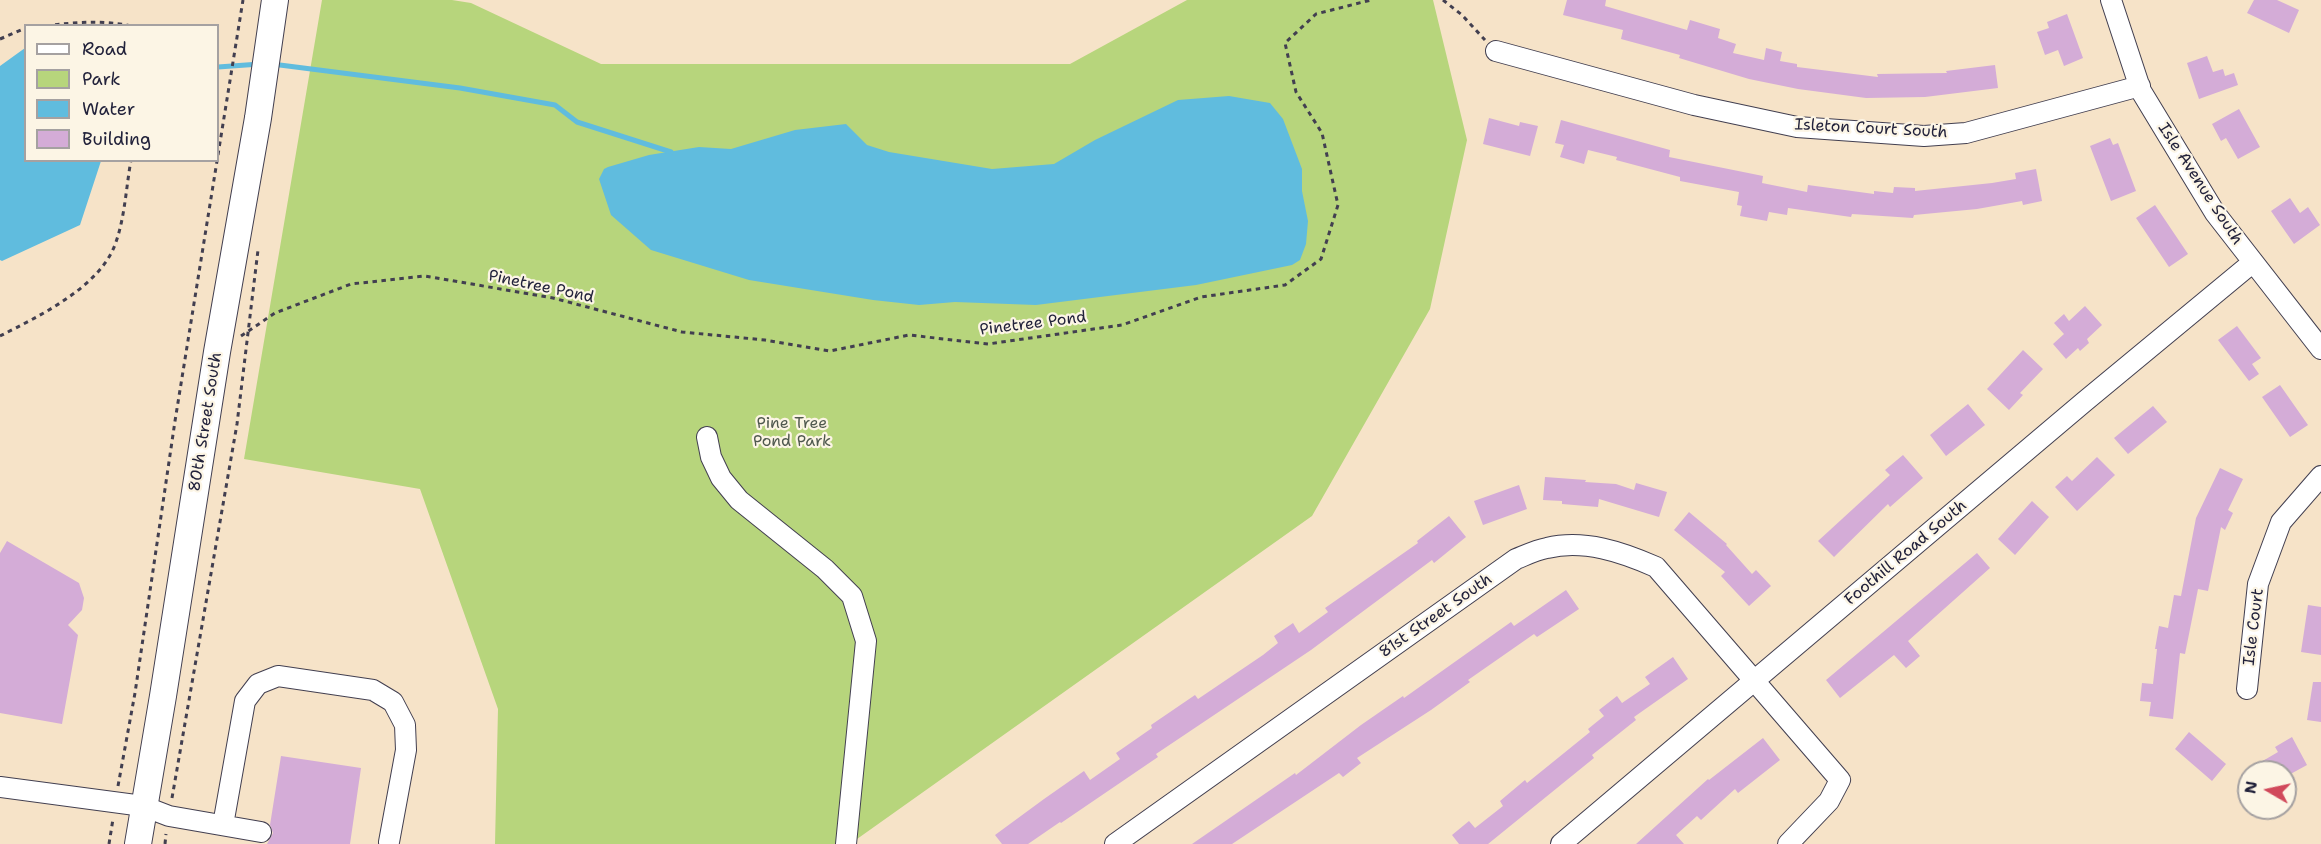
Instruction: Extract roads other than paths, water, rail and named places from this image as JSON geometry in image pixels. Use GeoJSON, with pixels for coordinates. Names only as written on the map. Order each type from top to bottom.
{"type":"FeatureCollection","features":[{"type":"Feature","properties":{"kind":"main road","name":"80th Street South"},"geometry":{"type":"LineString","coordinates":[[138,844],[217,352],[258,118],[275,0]]}},
{"type":"Feature","properties":{"kind":"street","name":"Isle Avenue South"},"geometry":{"type":"LineString","coordinates":[[2111,0],[2140,86],[2215,213],[2321,349]]}},
{"type":"Feature","properties":{"kind":"street","name":"Isleton Court South"},"geometry":{"type":"LineString","coordinates":[[1496,51],[1694,105],[1797,127],[1924,136],[1966,133],[2140,86]]}},
{"type":"Feature","properties":{"kind":"street","name":"Foothill Road South"},"geometry":{"type":"LineString","coordinates":[[1561,844],[1753,680],[2252,263]]}},
{"type":"Feature","properties":{"kind":"street"},"geometry":{"type":"LineString","coordinates":[[707,437],[711,457],[721,478],[739,500],[825,569],[852,596],[866,641],[846,844]]}},
{"type":"Feature","properties":{"kind":"street","name":"Isle Court"},"geometry":{"type":"LineString","coordinates":[[2247,689],[2258,584],[2281,522],[2321,476]]}},
{"type":"Feature","properties":{"kind":"street","name":"81st Street South"},"geometry":{"type":"LineString","coordinates":[[1115,844],[1516,559],[1559,545],[1592,546],[1626,554],[1656,567],[1840,780],[1829,801],[1788,844]]}},
{"type":"Feature","properties":{"kind":"street"},"geometry":{"type":"LineString","coordinates":[[223,825],[245,701],[258,684],[278,676],[373,690],[393,702],[405,725],[406,750],[389,842]]}},
{"type":"Feature","properties":{"kind":"street"},"geometry":{"type":"LineString","coordinates":[[0,787],[143,806],[169,816],[261,832]]}},
{"type":"Feature","properties":{"kind":"water"},"geometry":{"type":"Polygon","coordinates":[[[24,49],[24,162],[101,162],[80,225],[2,261],[0,260],[0,66],[24,49]]]}},
{"type":"Feature","properties":{"kind":"water"},"geometry":{"type":"Polygon","coordinates":[[[1229,96],[1270,103],[1283,119],[1302,169],[1302,191],[1308,221],[1306,244],[1300,260],[1292,265],[1196,285],[1036,305],[955,302],[919,305],[749,280],[651,250],[611,215],[599,179],[604,169],[608,167],[649,155],[699,147],[731,149],[795,130],[846,124],[867,145],[889,152],[992,169],[1054,164],[1095,140],[1178,100],[1229,96]]]}},
{"type":"Feature","properties":{"kind":"waterway"},"geometry":{"type":"LineString","coordinates":[[219,67],[260,64]]}},
{"type":"Feature","properties":{"kind":"waterway"},"geometry":{"type":"LineString","coordinates":[[272,64],[460,88],[555,105],[577,122],[671,152]]}},
{"type":"Feature","properties":{"kind":"park label","name":"Pine Tree Pond Park"},"geometry":{"type":"Point","coordinates":[792,433]}}]}
